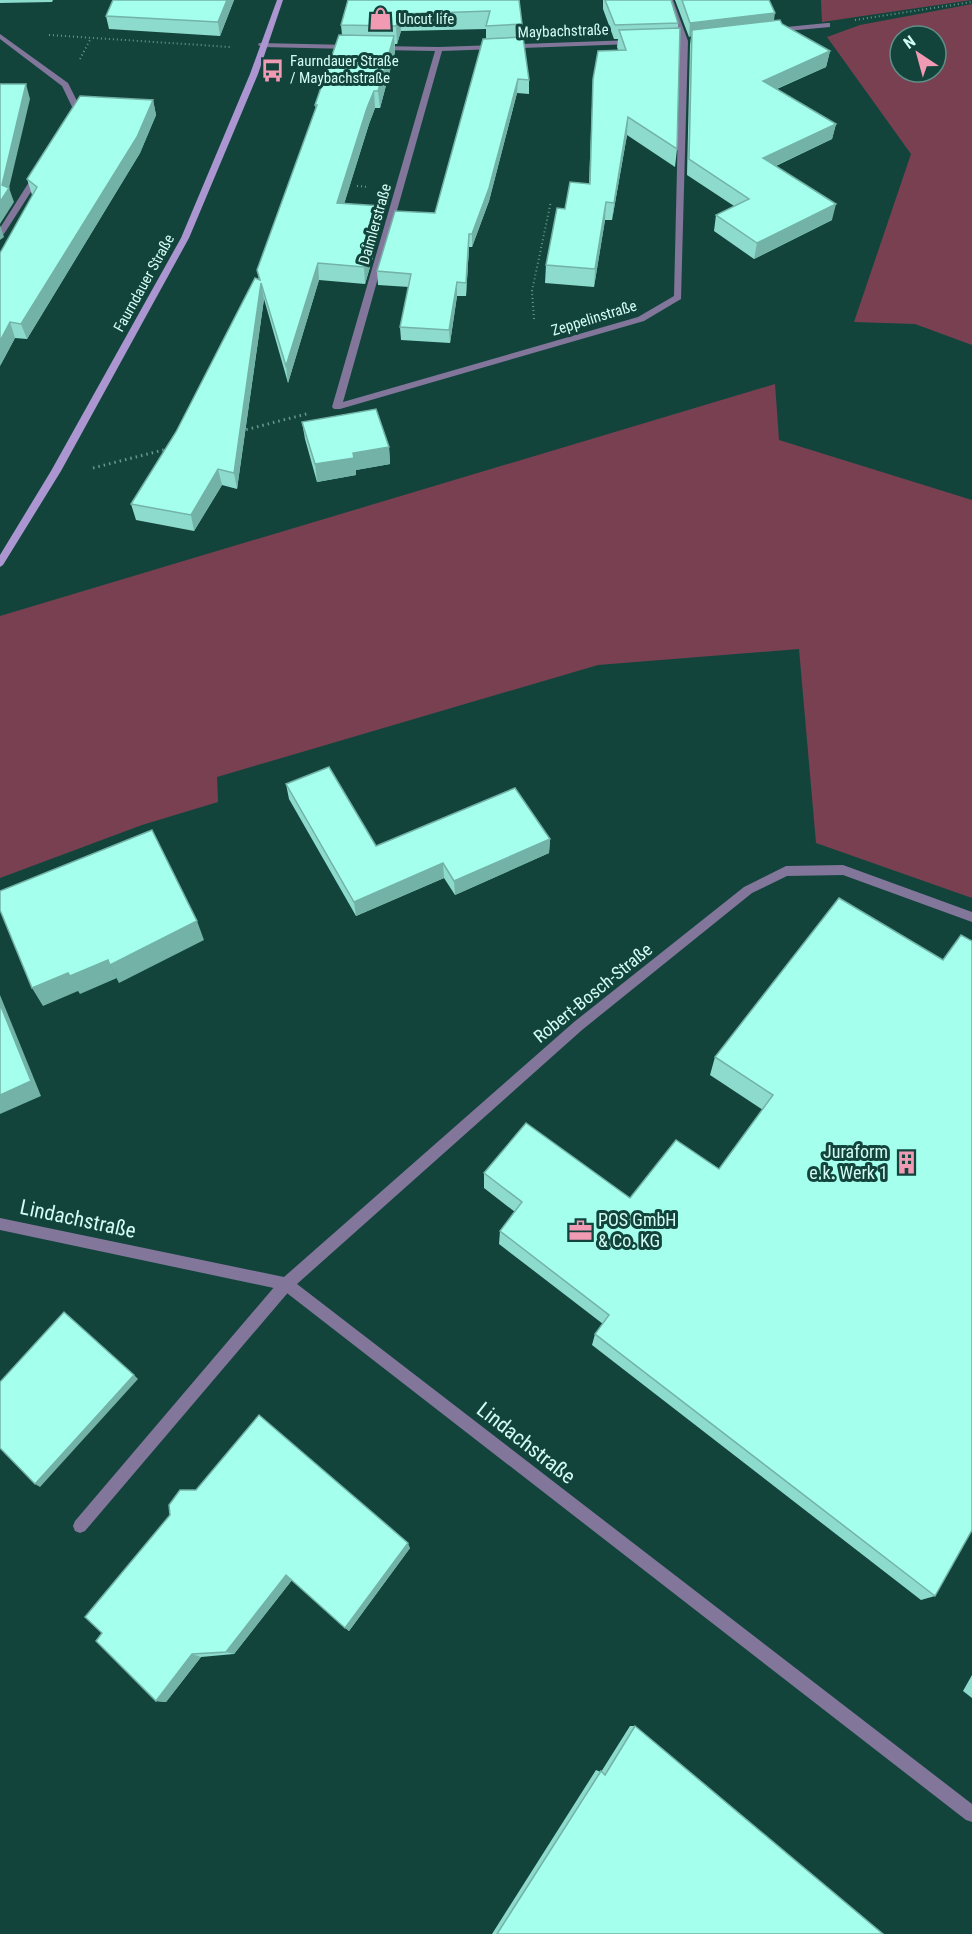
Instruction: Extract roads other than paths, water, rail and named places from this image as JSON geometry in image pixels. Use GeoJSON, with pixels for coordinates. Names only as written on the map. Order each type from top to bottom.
{"type":"FeatureCollection","features":[{"type":"Feature","properties":{"kind":"street","name":"Faurndauer Straße"},"geometry":{"type":"LineString","coordinates":[[0,563],[56,471],[185,238],[254,74],[262,45],[280,0]]}},
{"type":"Feature","properties":{"kind":"street"},"geometry":{"type":"LineString","coordinates":[[670,0],[684,41]]}},
{"type":"Feature","properties":{"kind":"street"},"geometry":{"type":"LineString","coordinates":[[772,31],[827,25]]}},
{"type":"Feature","properties":{"kind":"street"},"geometry":{"type":"LineString","coordinates":[[0,36],[65,85],[78,111],[66,131]]}},
{"type":"Feature","properties":{"kind":"street"},"geometry":{"type":"LineString","coordinates":[[672,41],[695,39]]}},
{"type":"Feature","properties":{"kind":"street","name":"Zeppelinstraße"},"geometry":{"type":"LineString","coordinates":[[337,407],[641,319],[678,297],[684,41]]}},
{"type":"Feature","properties":{"kind":"street","name":"Maybachstraße"},"geometry":{"type":"LineString","coordinates":[[368,47],[439,49],[637,42]]}},
{"type":"Feature","properties":{"kind":"street"},"geometry":{"type":"LineString","coordinates":[[262,45],[357,47]]}},
{"type":"Feature","properties":{"kind":"street","name":"Daimlerstraße"},"geometry":{"type":"LineString","coordinates":[[337,407],[439,49]]}},
{"type":"Feature","properties":{"kind":"street"},"geometry":{"type":"LineString","coordinates":[[0,234],[41,169]]}},
{"type":"Feature","properties":{"kind":"street","name":"Robert-Bosch-Straße"},"geometry":{"type":"LineString","coordinates":[[80,1526],[286,1284],[578,1026],[748,890],[786,871],[843,870],[972,917]]}},
{"type":"Feature","properties":{"kind":"street","name":"Lindachstraße"},"geometry":{"type":"LineString","coordinates":[[0,1224],[286,1284],[972,1814]]}},
{"type":"Feature","properties":{"kind":"place","name":"Uncut life"},"geometry":{"type":"Point","coordinates":[380,19]}},
{"type":"Feature","properties":{"kind":"place","name":"Faurndauer Straße / Maybachstraße"},"geometry":{"type":"Point","coordinates":[272,70]}},
{"type":"Feature","properties":{"kind":"place","name":"Juraform e.k. Werk 1"},"geometry":{"type":"Point","coordinates":[906,1162]}},
{"type":"Feature","properties":{"kind":"place","name":"POS GmbH & Co. KG"},"geometry":{"type":"Point","coordinates":[580,1230]}}]}
